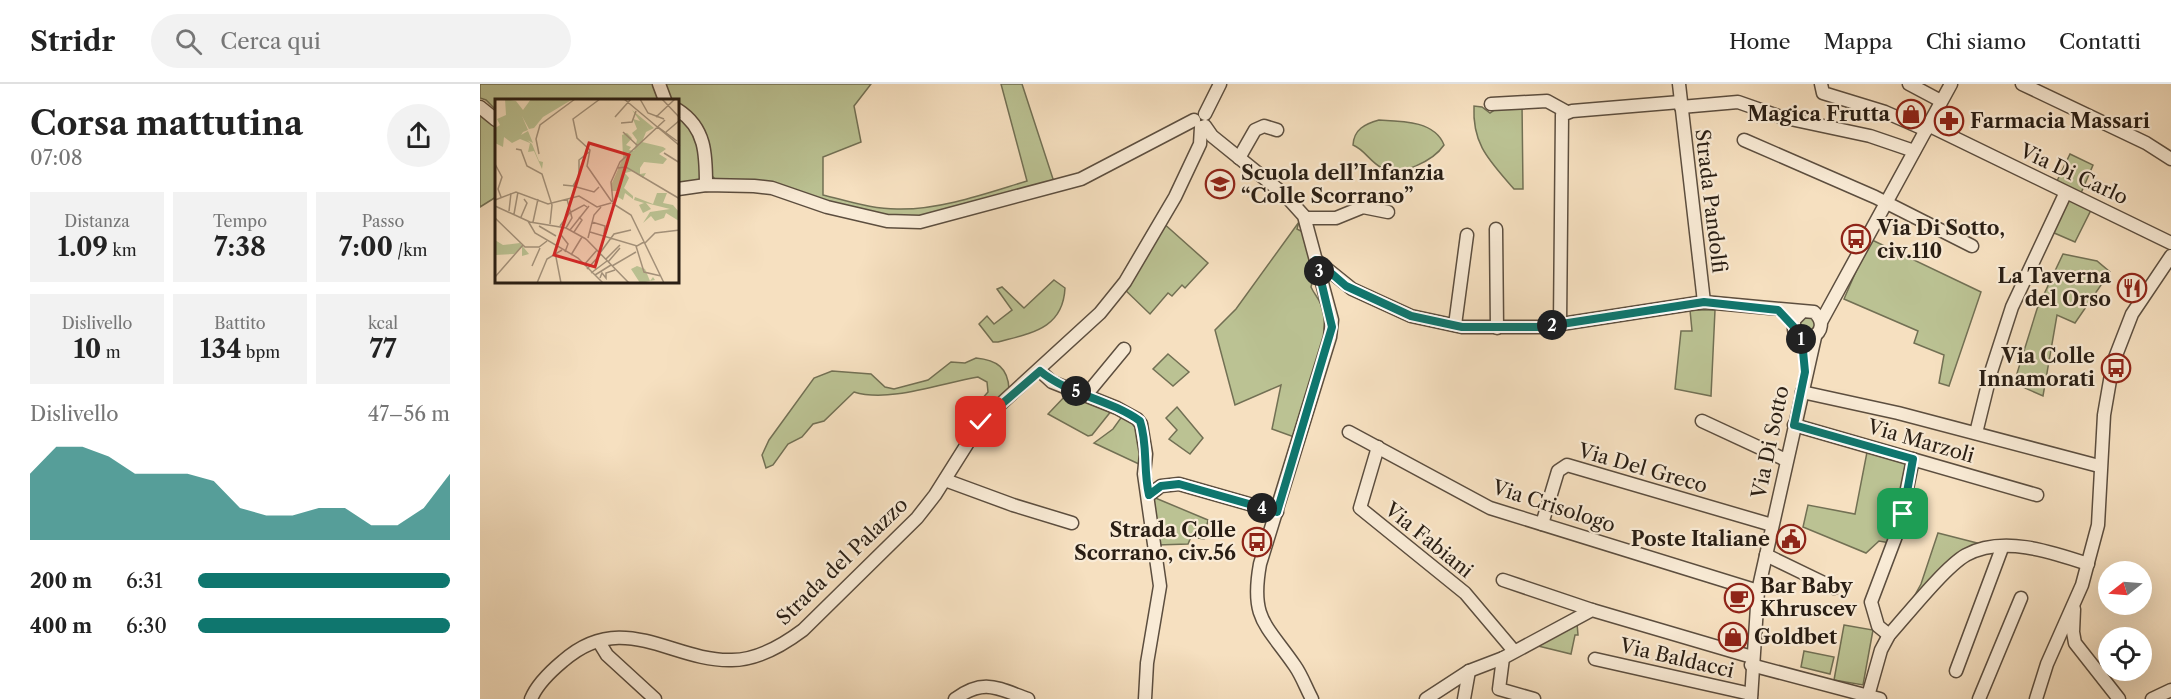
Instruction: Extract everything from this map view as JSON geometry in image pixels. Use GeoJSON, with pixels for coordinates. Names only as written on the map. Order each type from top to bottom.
{"type":"FeatureCollection","features":[{"type":"Feature","properties":{"kind":"street"},"geometry":{"type":"LineString","coordinates":[[659,84],[665,99]]}},
{"type":"Feature","properties":{"kind":"street","name":"Strada del Palazzo"},"geometry":{"type":"LineString","coordinates":[[531,699],[544,679],[572,653],[599,642],[615,638],[645,640],[706,657],[733,661],[762,654],[784,644],[803,630],[917,518],[945,480],[981,422],[1040,371],[1100,313],[1125,282],[1175,197],[1200,144],[1200,122],[1220,84]]}},
{"type":"Feature","properties":{"kind":"street","name":"Strada Pandolfi"},"geometry":{"type":"LineString","coordinates":[[1679,84],[1704,302],[1806,311]]}},
{"type":"Feature","properties":{"kind":"street"},"geometry":{"type":"LineString","coordinates":[[1821,84],[1823,93],[1927,127]]}},
{"type":"Feature","properties":{"kind":"street"},"geometry":{"type":"LineString","coordinates":[[1910,84],[1941,101]]}},
{"type":"Feature","properties":{"kind":"street"},"geometry":{"type":"LineString","coordinates":[[1778,310],[1797,331],[1808,339],[1815,337],[1820,331],[1821,322],[1951,84]]}},
{"type":"Feature","properties":{"kind":"street"},"geometry":{"type":"LineString","coordinates":[[2022,84],[2146,143],[2171,159]]}},
{"type":"Feature","properties":{"kind":"street"},"geometry":{"type":"LineString","coordinates":[[1491,104],[1547,101],[1567,112],[1738,102],[1781,117],[1870,136],[1914,152]]}},
{"type":"Feature","properties":{"kind":"street"},"geometry":{"type":"LineString","coordinates":[[480,107],[495,119]]}},
{"type":"Feature","properties":{"kind":"street"},"geometry":{"type":"LineString","coordinates":[[680,111],[686,115],[701,135],[706,152],[706,185]]}},
{"type":"Feature","properties":{"kind":"street"},"geometry":{"type":"LineString","coordinates":[[1560,324],[1560,120],[1567,112]]}},
{"type":"Feature","properties":{"kind":"street"},"geometry":{"type":"LineString","coordinates":[[680,189],[732,184],[772,188],[863,216],[888,221],[920,222],[1074,181],[1183,127],[1200,122],[1214,137],[1285,195],[1306,218],[1332,327],[1260,564],[1256,601],[1261,619],[1296,666],[1308,697]]}},
{"type":"Feature","properties":{"kind":"street"},"geometry":{"type":"LineString","coordinates":[[1239,158],[1255,130],[1264,126],[1277,130]]}},
{"type":"Feature","properties":{"kind":"street","name":"Via Di Carlo"},"geometry":{"type":"LineString","coordinates":[[1927,127],[2171,243]]}},
{"type":"Feature","properties":{"kind":"street"},"geometry":{"type":"LineString","coordinates":[[1744,140],[1886,202],[1972,246]]}},
{"type":"Feature","properties":{"kind":"street"},"geometry":{"type":"LineString","coordinates":[[1976,433],[1991,372],[2012,307],[2066,194]]}},
{"type":"Feature","properties":{"kind":"street"},"geometry":{"type":"LineString","coordinates":[[1306,218],[1336,218],[1363,207],[1389,212]]}},
{"type":"Feature","properties":{"kind":"street"},"geometry":{"type":"LineString","coordinates":[[1496,229],[1497,328]]}},
{"type":"Feature","properties":{"kind":"street"},"geometry":{"type":"LineString","coordinates":[[1455,325],[1467,236]]}},
{"type":"Feature","properties":{"kind":"street"},"geometry":{"type":"LineString","coordinates":[[2036,699],[2047,664],[2074,605],[2088,564],[2100,511],[2099,466],[2104,415],[2113,363],[2132,314],[2171,256]]}},
{"type":"Feature","properties":{"kind":"street"},"geometry":{"type":"LineString","coordinates":[[1316,260],[1346,286],[1411,316],[1455,325],[1497,328],[1560,324],[1704,302]]}},
{"type":"Feature","properties":{"kind":"street"},"geometry":{"type":"LineString","coordinates":[[1797,331],[1796,317],[1837,294]]}},
{"type":"Feature","properties":{"kind":"street"},"geometry":{"type":"LineString","coordinates":[[1806,311],[1817,315],[1821,322]]}},
{"type":"Feature","properties":{"kind":"street","name":"Via Di Sotto"},"geometry":{"type":"LineString","coordinates":[[1797,331],[1805,372]]}},
{"type":"Feature","properties":{"kind":"street","name":"Via Di Sotto"},"geometry":{"type":"LineString","coordinates":[[1751,697],[1751,661],[1758,591],[1805,372],[1815,337]]}},
{"type":"Feature","properties":{"kind":"street"},"geometry":{"type":"LineString","coordinates":[[1086,395],[1124,349]]}},
{"type":"Feature","properties":{"kind":"street"},"geometry":{"type":"LineString","coordinates":[[1040,371],[1052,382],[1086,395],[1140,421],[1146,454],[1144,474],[1149,495],[1160,590],[1147,663],[1145,699]]}},
{"type":"Feature","properties":{"kind":"street"},"geometry":{"type":"LineString","coordinates":[[1802,392],[1976,433],[2099,466]]}},
{"type":"Feature","properties":{"kind":"street"},"geometry":{"type":"LineString","coordinates":[[1702,421],[1786,460]]}},
{"type":"Feature","properties":{"kind":"street","name":"Via Marzoli"},"geometry":{"type":"LineString","coordinates":[[1794,425],[2037,495]]}},
{"type":"Feature","properties":{"kind":"street","name":"Via Crisologo"},"geometry":{"type":"LineString","coordinates":[[1349,432],[1490,508],[1758,591]]}},
{"type":"Feature","properties":{"kind":"street","name":"Via Fabiani"},"geometry":{"type":"LineString","coordinates":[[1378,447],[1360,508],[1465,593],[1514,651]]}},
{"type":"Feature","properties":{"kind":"street"},"geometry":{"type":"LineString","coordinates":[[1889,635],[1878,626],[1871,602],[1899,528],[1913,459]]}},
{"type":"Feature","properties":{"kind":"street","name":"Via Del Greco"},"geometry":{"type":"LineString","coordinates":[[1542,524],[1558,471],[1567,465],[1772,525]]}},
{"type":"Feature","properties":{"kind":"street"},"geometry":{"type":"LineString","coordinates":[[945,480],[1013,505],[1072,523]]}},
{"type":"Feature","properties":{"kind":"street"},"geometry":{"type":"LineString","coordinates":[[1149,495],[1161,486],[1179,484],[1277,512]]}},
{"type":"Feature","properties":{"kind":"street"},"geometry":{"type":"LineString","coordinates":[[1503,580],[1751,661],[1874,697],[1881,650],[1889,635],[1961,559],[1976,552],[2002,548],[2035,549],[2088,564]]}},
{"type":"Feature","properties":{"kind":"street"},"geometry":{"type":"LineString","coordinates":[[1956,671],[2002,548]]}},
{"type":"Feature","properties":{"kind":"street"},"geometry":{"type":"LineString","coordinates":[[1766,555],[1834,588]]}},
{"type":"Feature","properties":{"kind":"street"},"geometry":{"type":"LineString","coordinates":[[1979,699],[2020,597]]}},
{"type":"Feature","properties":{"kind":"street"},"geometry":{"type":"LineString","coordinates":[[2074,605],[2075,643],[2119,699]]}},
{"type":"Feature","properties":{"kind":"street"},"geometry":{"type":"LineString","coordinates":[[1426,699],[1469,671],[1503,658],[1592,610]]}},
{"type":"Feature","properties":{"kind":"street"},"geometry":{"type":"LineString","coordinates":[[599,642],[607,655],[654,699]]}},
{"type":"Feature","properties":{"kind":"street"},"geometry":{"type":"LineString","coordinates":[[1503,658],[1498,694],[1534,699]]}},
{"type":"Feature","properties":{"kind":"street","name":"Via Baldacci"},"geometry":{"type":"LineString","coordinates":[[1594,659],[1751,697]]}},
{"type":"Feature","properties":{"kind":"street"},"geometry":{"type":"LineString","coordinates":[[1464,699],[1469,671]]}},
{"type":"Feature","properties":{"kind":"street"},"geometry":{"type":"LineString","coordinates":[[954,699],[980,686],[993,686],[1028,699]]}},
{"type":"Feature","properties":{"kind":"street"},"geometry":{"type":"LineString","coordinates":[[2152,699],[2171,690]]}},
{"type":"Feature","properties":{"kind":"green space"},"geometry":{"type":"Polygon","coordinates":[[[480,84],[871,84],[854,106],[861,142],[823,157],[823,195],[871,207],[901,209],[949,203],[1027,181],[1001,84],[1022,84],[1054,182],[932,216],[889,217],[715,179],[709,173],[706,185],[680,187],[680,99],[495,99],[495,109],[486,100],[480,98],[480,84]]]}},
{"type":"Feature","properties":{"kind":"green space"},"geometry":{"type":"Polygon","coordinates":[[[1522,104],[1523,189],[1514,189],[1490,161],[1479,142],[1474,120],[1474,106],[1482,107],[1490,113],[1502,105],[1522,104]]]}},
{"type":"Feature","properties":{"kind":"green space"},"geometry":{"type":"Polygon","coordinates":[[[480,112],[495,126],[495,198],[480,207],[480,112]]]}},
{"type":"Feature","properties":{"kind":"green space"},"geometry":{"type":"Polygon","coordinates":[[[1379,120],[1407,122],[1426,127],[1440,137],[1444,145],[1425,162],[1416,166],[1398,171],[1382,168],[1353,145],[1361,128],[1379,120]]]}},
{"type":"Feature","properties":{"kind":"green space"},"geometry":{"type":"Polygon","coordinates":[[[2070,154],[2093,165],[2081,193],[2056,183],[2070,154]]]}},
{"type":"Feature","properties":{"kind":"green space"},"geometry":{"type":"Polygon","coordinates":[[[2067,198],[2091,210],[2075,242],[2052,232],[2067,198]]]}},
{"type":"Feature","properties":{"kind":"green space"},"geometry":{"type":"Polygon","coordinates":[[[1162,222],[1208,263],[1185,288],[1182,285],[1172,296],[1168,293],[1150,314],[1122,287],[1162,222]]]}},
{"type":"Feature","properties":{"kind":"green space"},"geometry":{"type":"Polygon","coordinates":[[[1299,222],[1297,229],[1303,232],[1314,275],[1311,287],[1322,307],[1324,325],[1316,375],[1297,438],[1272,429],[1281,385],[1235,405],[1215,330],[1236,309],[1299,222]]]}},
{"type":"Feature","properties":{"kind":"green space"},"geometry":{"type":"Polygon","coordinates":[[[1870,239],[1981,292],[1949,386],[1939,383],[1944,355],[1914,343],[1918,331],[1844,299],[1870,239]]]}},
{"type":"Feature","properties":{"kind":"green space"},"geometry":{"type":"Polygon","coordinates":[[[2063,254],[2097,261],[2110,272],[2075,323],[2057,315],[2043,396],[2014,383],[2037,309],[2063,254]]]}},
{"type":"Feature","properties":{"kind":"green space"},"geometry":{"type":"Polygon","coordinates":[[[1054,280],[1065,288],[1063,302],[1052,321],[1022,336],[993,342],[979,324],[987,316],[994,324],[1012,310],[997,289],[1002,287],[1024,308],[1054,280]]]}},
{"type":"Feature","properties":{"kind":"green space"},"geometry":{"type":"Polygon","coordinates":[[[1690,310],[1715,310],[1711,396],[1675,389],[1681,331],[1692,331],[1690,310]]]}},
{"type":"Feature","properties":{"kind":"green space"},"geometry":{"type":"Polygon","coordinates":[[[1805,316],[1813,318],[1816,326],[1808,334],[1801,331],[1799,322],[1805,316]]]}},
{"type":"Feature","properties":{"kind":"green space"},"geometry":{"type":"Polygon","coordinates":[[[1168,354],[1189,372],[1173,386],[1153,369],[1168,354]]]}},
{"type":"Feature","properties":{"kind":"green space"},"geometry":{"type":"Polygon","coordinates":[[[976,358],[1000,366],[1008,382],[1009,389],[985,410],[974,408],[988,392],[987,382],[978,377],[899,394],[868,395],[854,392],[824,421],[813,424],[802,437],[788,444],[773,465],[766,468],[762,455],[769,440],[814,378],[832,371],[871,374],[885,387],[894,389],[928,380],[951,362],[965,363],[976,358]]]}},
{"type":"Feature","properties":{"kind":"green space"},"geometry":{"type":"Polygon","coordinates":[[[1069,392],[1112,410],[1092,435],[1088,436],[1048,414],[1069,392]]]}},
{"type":"Feature","properties":{"kind":"green space"},"geometry":{"type":"Polygon","coordinates":[[[1177,407],[1203,438],[1190,454],[1169,439],[1177,430],[1166,418],[1177,407]]]}},
{"type":"Feature","properties":{"kind":"green space"},"geometry":{"type":"Polygon","coordinates":[[[1123,415],[1138,427],[1141,465],[1094,443],[1113,429],[1123,415]]]}},
{"type":"Feature","properties":{"kind":"green space"},"geometry":{"type":"Polygon","coordinates":[[[1868,447],[1910,460],[1890,543],[1879,541],[1866,553],[1803,527],[1808,505],[1855,514],[1868,447]]]}},
{"type":"Feature","properties":{"kind":"green space"},"geometry":{"type":"Polygon","coordinates":[[[1153,497],[1208,520],[1204,539],[1191,537],[1188,544],[1157,545],[1153,497]]]}},
{"type":"Feature","properties":{"kind":"green space"},"geometry":{"type":"Polygon","coordinates":[[[1938,533],[1985,545],[1964,550],[1951,558],[1905,613],[1921,584],[1938,533]]]}},
{"type":"Feature","properties":{"kind":"green space"},"geometry":{"type":"Polygon","coordinates":[[[1577,623],[1578,635],[1575,635],[1571,654],[1534,645],[1577,623]]]}},
{"type":"Feature","properties":{"kind":"green space"},"geometry":{"type":"Polygon","coordinates":[[[1844,625],[1873,630],[1863,685],[1834,680],[1844,625]]]}},
{"type":"Feature","properties":{"kind":"green space"},"geometry":{"type":"Polygon","coordinates":[[[1804,651],[1834,657],[1830,674],[1801,667],[1804,651]]]}},
{"type":"Feature","properties":{"kind":"place","name":"Magica Frutta"},"geometry":{"type":"Point","coordinates":[1911,114]}},
{"type":"Feature","properties":{"kind":"place","name":"Farmacia Massari"},"geometry":{"type":"Point","coordinates":[1949,121]}},
{"type":"Feature","properties":{"kind":"place","name":"Scuola dell’Infanzia “Colle Scorrano”"},"geometry":{"type":"Point","coordinates":[1220,184]}},
{"type":"Feature","properties":{"kind":"place","name":"Via Di Sotto, civ.110"},"geometry":{"type":"Point","coordinates":[1856,239]}},
{"type":"Feature","properties":{"kind":"place","name":"La Taverna del Orso"},"geometry":{"type":"Point","coordinates":[2132,288]}},
{"type":"Feature","properties":{"kind":"place","name":"Via Colle Innamorati"},"geometry":{"type":"Point","coordinates":[2116,368]}},
{"type":"Feature","properties":{"kind":"place","name":"Poste Italiane"},"geometry":{"type":"Point","coordinates":[1791,539]}},
{"type":"Feature","properties":{"kind":"place","name":"Strada Colle Scorrano, civ.56"},"geometry":{"type":"Point","coordinates":[1257,542]}},
{"type":"Feature","properties":{"kind":"place","name":"Bar Baby Khruscev"},"geometry":{"type":"Point","coordinates":[1739,598]}},
{"type":"Feature","properties":{"kind":"place","name":"Goldbet"},"geometry":{"type":"Point","coordinates":[1733,637]}},
{"type":"Feature","properties":{"kind":"route"},"geometry":{"type":"LineString","coordinates":[[981,422],[992,410],[1040,371],[1052,382],[1117,408],[1140,421],[1146,454],[1144,474],[1149,495],[1165,484],[1179,484],[1277,512],[1332,327],[1316,260],[1346,286],[1411,316],[1462,327],[1542,327],[1704,302],[1778,310],[1790,320],[1796,334],[1800,337],[1803,351],[1805,372],[1794,425],[1913,459],[1903,514]]}}]}
